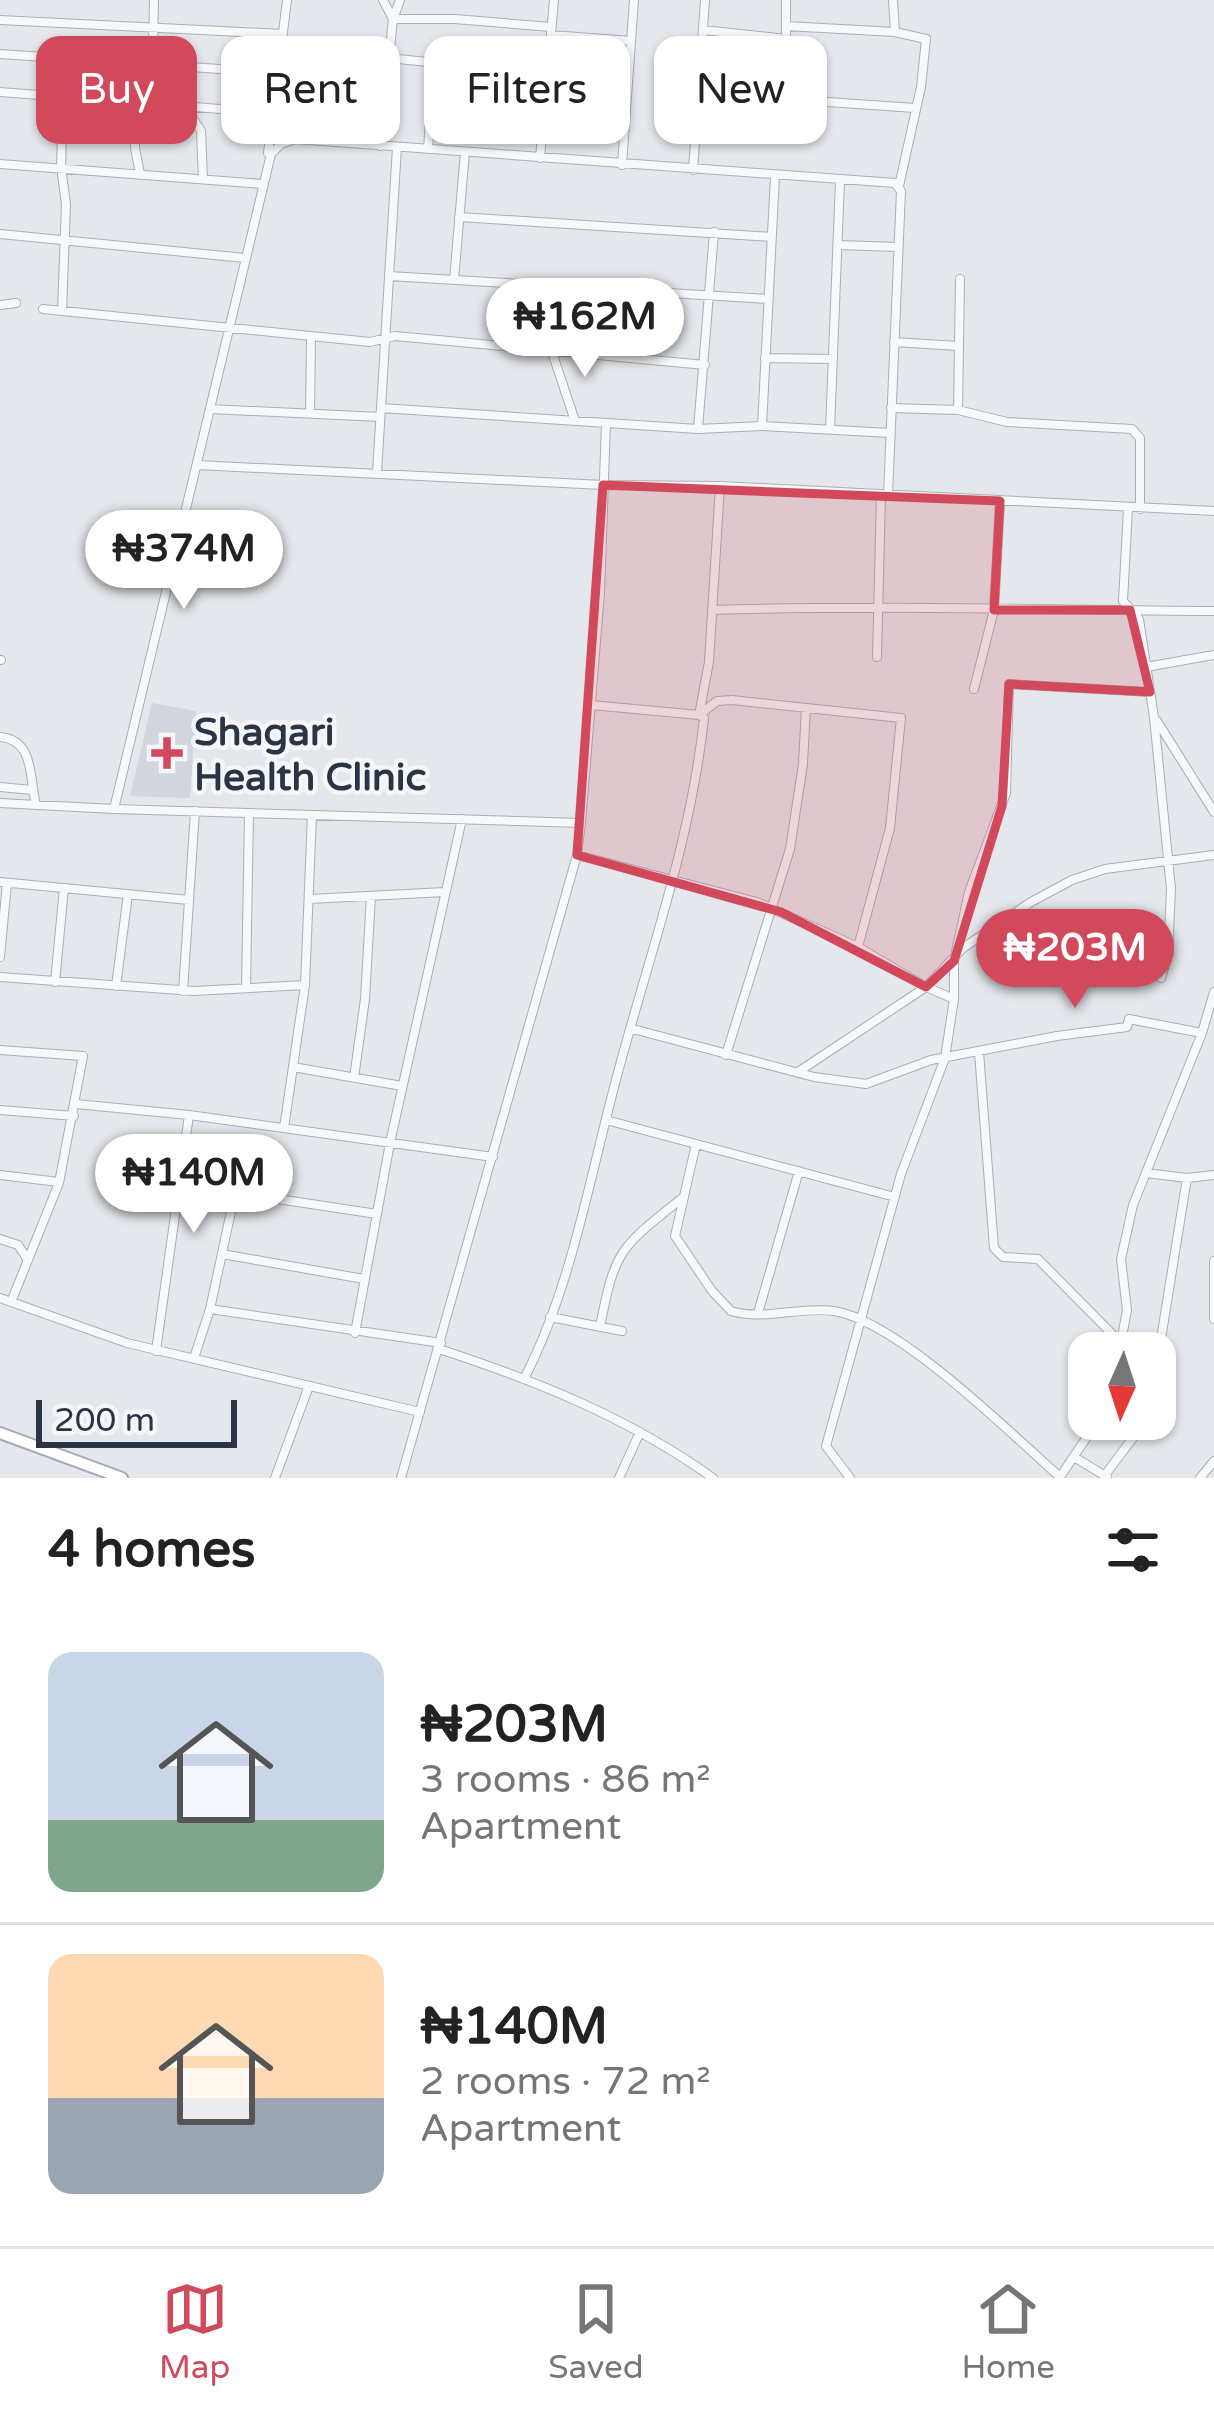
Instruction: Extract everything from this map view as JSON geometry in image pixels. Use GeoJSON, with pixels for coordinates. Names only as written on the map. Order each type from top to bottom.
{"type":"FeatureCollection","features":[{"type":"Feature","properties":{"kind":"main road"},"geometry":{"type":"LineString","coordinates":[[0,1432],[122,1478]]}},
{"type":"Feature","properties":{"kind":"street"},"geometry":{"type":"LineString","coordinates":[[153,36],[154,0]]}},
{"type":"Feature","properties":{"kind":"street"},"geometry":{"type":"LineString","coordinates":[[0,20],[282,34],[287,0]]}},
{"type":"Feature","properties":{"kind":"street"},"geometry":{"type":"LineString","coordinates":[[367,0],[384,2],[393,19]]}},
{"type":"Feature","properties":{"kind":"street"},"geometry":{"type":"LineString","coordinates":[[391,36],[400,0]]}},
{"type":"Feature","properties":{"kind":"street"},"geometry":{"type":"LineString","coordinates":[[551,36],[554,0]]}},
{"type":"Feature","properties":{"kind":"street"},"geometry":{"type":"LineString","coordinates":[[622,165],[634,0]]}},
{"type":"Feature","properties":{"kind":"street"},"geometry":{"type":"LineString","coordinates":[[703,36],[705,0]]}},
{"type":"Feature","properties":{"kind":"street"},"geometry":{"type":"LineString","coordinates":[[786,36],[787,0]]}},
{"type":"Feature","properties":{"kind":"street"},"geometry":{"type":"LineString","coordinates":[[892,0],[896,32]]}},
{"type":"Feature","properties":{"kind":"street"},"geometry":{"type":"LineString","coordinates":[[393,19],[455,19],[631,41]]}},
{"type":"Feature","properties":{"kind":"street"},"geometry":{"type":"LineString","coordinates":[[786,26],[896,32],[926,39],[899,186],[877,657]]}},
{"type":"Feature","properties":{"kind":"street"},"geometry":{"type":"LineString","coordinates":[[703,30],[758,36]]}},
{"type":"Feature","properties":{"kind":"street"},"geometry":{"type":"LineString","coordinates":[[0,54],[36,57]]}},
{"type":"Feature","properties":{"kind":"street"},"geometry":{"type":"LineString","coordinates":[[0,92],[36,95]]}},
{"type":"Feature","properties":{"kind":"street"},"geometry":{"type":"LineString","coordinates":[[827,102],[915,108]]}},
{"type":"Feature","properties":{"kind":"street"},"geometry":{"type":"LineString","coordinates":[[197,107],[221,109]]}},
{"type":"Feature","properties":{"kind":"street"},"geometry":{"type":"LineString","coordinates":[[202,179],[198,121],[204,108]]}},
{"type":"Feature","properties":{"kind":"street"},"geometry":{"type":"LineString","coordinates":[[268,160],[274,148],[295,139],[899,186]]}},
{"type":"Feature","properties":{"kind":"street"},"geometry":{"type":"LineString","coordinates":[[62,144],[62,311]]}},
{"type":"Feature","properties":{"kind":"street"},"geometry":{"type":"LineString","coordinates":[[135,144],[140,174]]}},
{"type":"Feature","properties":{"kind":"street"},"geometry":{"type":"LineString","coordinates":[[114,809],[270,144]]}},
{"type":"Feature","properties":{"kind":"street"},"geometry":{"type":"LineString","coordinates":[[428,144],[428,149]]}},
{"type":"Feature","properties":{"kind":"street"},"geometry":{"type":"LineString","coordinates":[[540,158],[541,144]]}},
{"type":"Feature","properties":{"kind":"street"},"geometry":{"type":"LineString","coordinates":[[693,170],[695,144]]}},
{"type":"Feature","properties":{"kind":"street"},"geometry":{"type":"LineString","coordinates":[[377,473],[397,147]]}},
{"type":"Feature","properties":{"kind":"street"},"geometry":{"type":"LineString","coordinates":[[454,280],[465,152]]}},
{"type":"Feature","properties":{"kind":"street"},"geometry":{"type":"LineString","coordinates":[[0,164],[262,184]]}},
{"type":"Feature","properties":{"kind":"street"},"geometry":{"type":"LineString","coordinates":[[762,426],[775,176]]}},
{"type":"Feature","properties":{"kind":"street"},"geometry":{"type":"LineString","coordinates":[[830,430],[840,181]]}},
{"type":"Feature","properties":{"kind":"street"},"geometry":{"type":"LineString","coordinates":[[459,217],[772,237]]}},
{"type":"Feature","properties":{"kind":"street"},"geometry":{"type":"LineString","coordinates":[[698,429],[714,232]]}},
{"type":"Feature","properties":{"kind":"street"},"geometry":{"type":"LineString","coordinates":[[0,234],[245,258]]}},
{"type":"Feature","properties":{"kind":"street"},"geometry":{"type":"LineString","coordinates":[[838,245],[898,247]]}},
{"type":"Feature","properties":{"kind":"street"},"geometry":{"type":"LineString","coordinates":[[388,276],[768,299]]}},
{"type":"Feature","properties":{"kind":"street"},"geometry":{"type":"LineString","coordinates":[[958,410],[960,279]]}},
{"type":"Feature","properties":{"kind":"street"},"geometry":{"type":"LineString","coordinates":[[559,287],[552,352],[574,421]]}},
{"type":"Feature","properties":{"kind":"street"},"geometry":{"type":"LineString","coordinates":[[0,305],[16,303]]}},
{"type":"Feature","properties":{"kind":"street"},"geometry":{"type":"LineString","coordinates":[[43,310],[311,338],[383,341],[395,336],[705,365]]}},
{"type":"Feature","properties":{"kind":"street"},"geometry":{"type":"LineString","coordinates":[[310,413],[311,338]]}},
{"type":"Feature","properties":{"kind":"street"},"geometry":{"type":"LineString","coordinates":[[894,343],[958,346]]}},
{"type":"Feature","properties":{"kind":"street"},"geometry":{"type":"LineString","coordinates":[[765,358],[833,359]]}},
{"type":"Feature","properties":{"kind":"street"},"geometry":{"type":"LineString","coordinates":[[891,408],[958,410],[1007,422],[1132,429],[1141,438],[1140,508]]}},
{"type":"Feature","properties":{"kind":"street"},"geometry":{"type":"LineString","coordinates":[[210,409],[890,433]]}},
{"type":"Feature","properties":{"kind":"street"},"geometry":{"type":"LineString","coordinates":[[401,1478],[577,855],[591,705],[606,423]]}},
{"type":"Feature","properties":{"kind":"street"},"geometry":{"type":"LineString","coordinates":[[196,465],[1214,512]]}},
{"type":"Feature","properties":{"kind":"street"},"geometry":{"type":"LineString","coordinates":[[699,715],[710,662],[720,486]]}},
{"type":"Feature","properties":{"kind":"street"},"geometry":{"type":"LineString","coordinates":[[974,689],[994,610],[1000,501]]}},
{"type":"Feature","properties":{"kind":"street"},"geometry":{"type":"LineString","coordinates":[[1127,508],[1123,601],[1138,620],[1146,667],[1167,862],[1170,931],[1160,978]]}},
{"type":"Feature","properties":{"kind":"street"},"geometry":{"type":"LineString","coordinates":[[712,610],[878,605],[1214,610]]}},
{"type":"Feature","properties":{"kind":"street"},"geometry":{"type":"LineString","coordinates":[[1146,667],[1214,655]]}},
{"type":"Feature","properties":{"kind":"street"},"geometry":{"type":"LineString","coordinates":[[850,1478],[826,1446],[895,1196],[945,1058],[954,998],[953,962],[969,892],[1006,793],[1009,684],[1150,692]]}},
{"type":"Feature","properties":{"kind":"street"},"geometry":{"type":"LineString","coordinates":[[699,715],[717,700],[902,720],[890,828],[858,947]]}},
{"type":"Feature","properties":{"kind":"street"},"geometry":{"type":"LineString","coordinates":[[524,1377],[544,1339],[592,1183],[673,883],[704,718],[591,705]]}},
{"type":"Feature","properties":{"kind":"street"},"geometry":{"type":"LineString","coordinates":[[726,1055],[773,909],[798,810],[806,707]]}},
{"type":"Feature","properties":{"kind":"street"},"geometry":{"type":"LineString","coordinates":[[1154,717],[1214,812]]}},
{"type":"Feature","properties":{"kind":"street"},"geometry":{"type":"LineString","coordinates":[[0,737],[12,738],[26,749],[36,805]]}},
{"type":"Feature","properties":{"kind":"street"},"geometry":{"type":"LineString","coordinates":[[0,788],[32,790]]}},
{"type":"Feature","properties":{"kind":"street"},"geometry":{"type":"LineString","coordinates":[[0,803],[581,823]]}},
{"type":"Feature","properties":{"kind":"street"},"geometry":{"type":"LineString","coordinates":[[183,991],[195,811]]}},
{"type":"Feature","properties":{"kind":"street"},"geometry":{"type":"LineString","coordinates":[[246,988],[250,813]]}},
{"type":"Feature","properties":{"kind":"street"},"geometry":{"type":"LineString","coordinates":[[284,1128],[305,985],[312,815]]}},
{"type":"Feature","properties":{"kind":"street"},"geometry":{"type":"LineString","coordinates":[[356,1333],[390,1143],[462,819]]}},
{"type":"Feature","properties":{"kind":"street"},"geometry":{"type":"LineString","coordinates":[[577,855],[773,909],[954,998]]}},
{"type":"Feature","properties":{"kind":"street"},"geometry":{"type":"LineString","coordinates":[[797,1073],[926,987],[963,948],[1016,910],[1072,880],[1105,869],[1214,855]]}},
{"type":"Feature","properties":{"kind":"street"},"geometry":{"type":"LineString","coordinates":[[0,957],[3,882],[189,900]]}},
{"type":"Feature","properties":{"kind":"street"},"geometry":{"type":"LineString","coordinates":[[56,982],[64,888]]}},
{"type":"Feature","properties":{"kind":"street"},"geometry":{"type":"LineString","coordinates":[[309,898],[446,892]]}},
{"type":"Feature","properties":{"kind":"street"},"geometry":{"type":"LineString","coordinates":[[116,986],[128,894]]}},
{"type":"Feature","properties":{"kind":"street"},"geometry":{"type":"LineString","coordinates":[[354,1078],[371,896]]}},
{"type":"Feature","properties":{"kind":"street"},"geometry":{"type":"LineString","coordinates":[[0,977],[183,991],[305,985]]}},
{"type":"Feature","properties":{"kind":"street"},"geometry":{"type":"LineString","coordinates":[[1123,1332],[1121,1258],[1133,1205],[1214,992]]}},
{"type":"Feature","properties":{"kind":"street"},"geometry":{"type":"LineString","coordinates":[[633,1029],[843,1084],[866,1084],[945,1058],[1127,1027],[1129,1019],[1202,1033]]}},
{"type":"Feature","properties":{"kind":"street"},"geometry":{"type":"LineString","coordinates":[[0,1050],[82,1056],[59,1182],[11,1302]]}},
{"type":"Feature","properties":{"kind":"street"},"geometry":{"type":"LineString","coordinates":[[979,1052],[994,1248],[1003,1257],[1038,1259],[1106,1332]]}},
{"type":"Feature","properties":{"kind":"street"},"geometry":{"type":"LineString","coordinates":[[293,1067],[402,1086]]}},
{"type":"Feature","properties":{"kind":"street"},"geometry":{"type":"LineString","coordinates":[[76,1104],[189,1114],[493,1157]]}},
{"type":"Feature","properties":{"kind":"street"},"geometry":{"type":"LineString","coordinates":[[0,1110],[74,1117]]}},
{"type":"Feature","properties":{"kind":"street"},"geometry":{"type":"LineString","coordinates":[[156,1351],[189,1114]]}},
{"type":"Feature","properties":{"kind":"street"},"geometry":{"type":"LineString","coordinates":[[606,1120],[895,1196]]}},
{"type":"Feature","properties":{"kind":"street"},"geometry":{"type":"LineString","coordinates":[[696,1144],[675,1236],[731,1311],[834,1311],[861,1319],[939,1370],[1059,1478],[1085,1440]]}},
{"type":"Feature","properties":{"kind":"street"},"geometry":{"type":"LineString","coordinates":[[758,1313],[799,1171]]}},
{"type":"Feature","properties":{"kind":"street"},"geometry":{"type":"LineString","coordinates":[[1146,1173],[1187,1178],[1214,1175]]}},
{"type":"Feature","properties":{"kind":"street"},"geometry":{"type":"LineString","coordinates":[[0,1175],[59,1182]]}},
{"type":"Feature","properties":{"kind":"street"},"geometry":{"type":"LineString","coordinates":[[1162,1332],[1187,1178]]}},
{"type":"Feature","properties":{"kind":"street"},"geometry":{"type":"LineString","coordinates":[[179,1184],[377,1214]]}},
{"type":"Feature","properties":{"kind":"street"},"geometry":{"type":"LineString","coordinates":[[194,1358],[210,1309],[235,1192]]}},
{"type":"Feature","properties":{"kind":"street"},"geometry":{"type":"LineString","coordinates":[[600,1327],[613,1264],[626,1245],[682,1198]]}},
{"type":"Feature","properties":{"kind":"street"},"geometry":{"type":"LineString","coordinates":[[0,1239],[18,1245],[38,1238]]}},
{"type":"Feature","properties":{"kind":"street"},"geometry":{"type":"LineString","coordinates":[[18,1245],[28,1260]]}},
{"type":"Feature","properties":{"kind":"street"},"geometry":{"type":"LineString","coordinates":[[222,1254],[364,1280]]}},
{"type":"Feature","properties":{"kind":"street"},"geometry":{"type":"LineString","coordinates":[[1214,1261],[1214,1319]]}},
{"type":"Feature","properties":{"kind":"street"},"geometry":{"type":"LineString","coordinates":[[0,1298],[156,1351],[420,1412]]}},
{"type":"Feature","properties":{"kind":"street"},"geometry":{"type":"LineString","coordinates":[[210,1309],[440,1346],[524,1377],[640,1432],[713,1478]]}},
{"type":"Feature","properties":{"kind":"street"},"geometry":{"type":"LineString","coordinates":[[550,1317],[622,1331]]}},
{"type":"Feature","properties":{"kind":"street"},"geometry":{"type":"LineString","coordinates":[[275,1478],[310,1386]]}},
{"type":"Feature","properties":{"kind":"street"},"geometry":{"type":"LineString","coordinates":[[619,1478],[640,1432]]}},
{"type":"Feature","properties":{"kind":"street"},"geometry":{"type":"LineString","coordinates":[[1074,1456],[1107,1477],[1133,1440]]}},
{"type":"Feature","properties":{"kind":"street"},"geometry":{"type":"LineString","coordinates":[[1200,1478],[1214,1461]]}},
{"type":"Feature","properties":{"kind":"highlighted area"},"geometry":{"type":"Polygon","coordinates":[[[603,485],[1000,501],[994,610],[1130,610],[1150,692],[1009,684],[1002,806],[954,961],[926,987],[781,912],[577,855],[603,485]]]}},
{"type":"Feature","properties":{"kind":"shaded area","name":"Shagari Health Clinic"},"geometry":{"type":"Polygon","coordinates":[[[152,703],[196,711],[190,798],[130,796],[152,703]]]}},
{"type":"Feature","properties":{"kind":"place","name":"Shagari Health Clinic"},"geometry":{"type":"Point","coordinates":[167,753]}}]}
